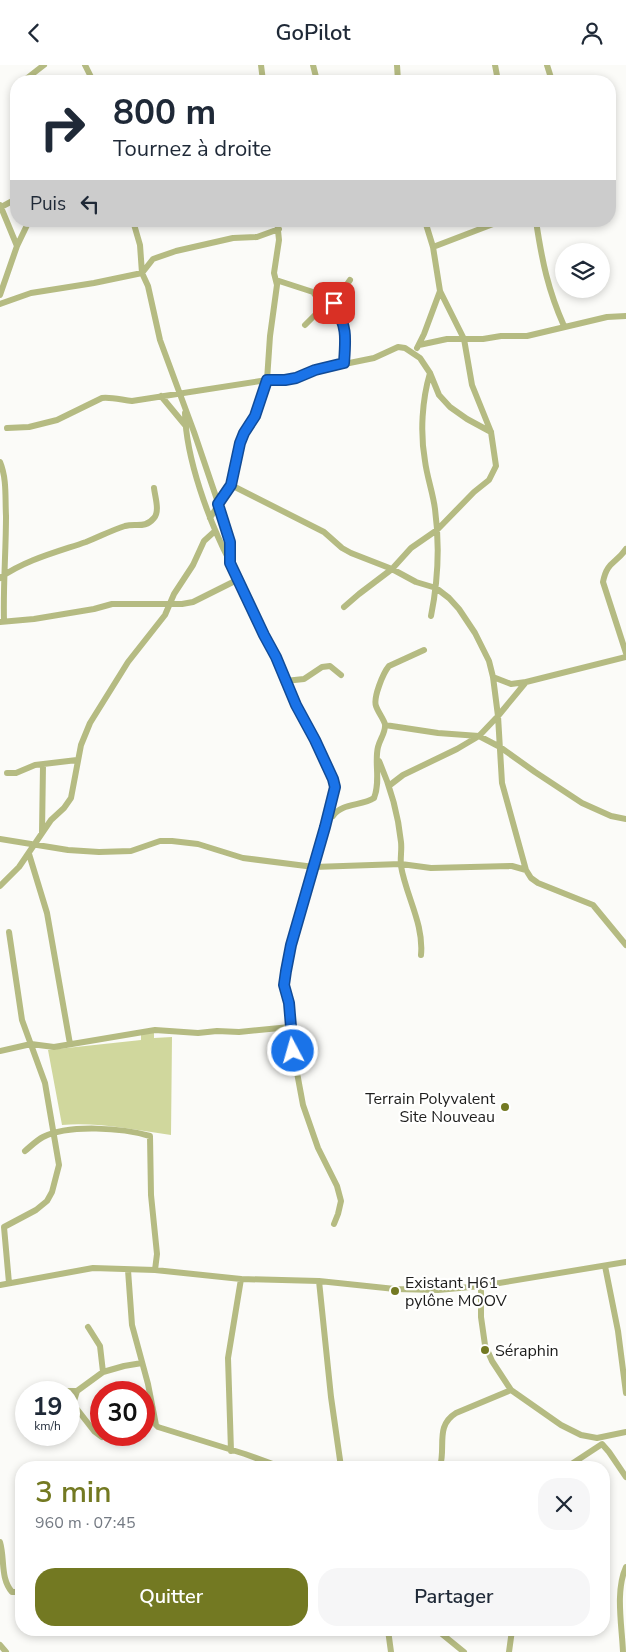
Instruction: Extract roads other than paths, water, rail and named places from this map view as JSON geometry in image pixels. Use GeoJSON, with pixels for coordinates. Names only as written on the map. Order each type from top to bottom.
{"type":"FeatureCollection","features":[{"type":"Feature","properties":{"kind":"street"},"geometry":{"type":"LineString","coordinates":[[31,75],[44,65]]}},
{"type":"Feature","properties":{"kind":"street"},"geometry":{"type":"LineString","coordinates":[[0,206],[17,246]]}},
{"type":"Feature","properties":{"kind":"street"},"geometry":{"type":"LineString","coordinates":[[0,295],[17,246],[27,227]]}},
{"type":"Feature","properties":{"kind":"street"},"geometry":{"type":"LineString","coordinates":[[135,227],[140,245],[142,273],[148,286],[160,340],[230,542],[230,563]]}},
{"type":"Feature","properties":{"kind":"street"},"geometry":{"type":"LineString","coordinates":[[344,607],[392,569],[411,548],[437,530],[493,474],[496,459],[491,432],[472,385],[464,339],[440,291],[433,247],[427,227]]}},
{"type":"Feature","properties":{"kind":"street"},"geometry":{"type":"LineString","coordinates":[[433,247],[485,227]]}},
{"type":"Feature","properties":{"kind":"street"},"geometry":{"type":"LineString","coordinates":[[537,227],[546,279],[564,326]]}},
{"type":"Feature","properties":{"kind":"street"},"geometry":{"type":"LineString","coordinates":[[0,304],[31,293],[142,273],[153,259],[176,251],[232,238],[257,237],[279,229],[267,380],[255,416],[240,443],[231,485],[210,517]]}},
{"type":"Feature","properties":{"kind":"street"},"geometry":{"type":"LineString","coordinates":[[276,280],[313,293],[321,303],[322,309]]}},
{"type":"Feature","properties":{"kind":"street"},"geometry":{"type":"LineString","coordinates":[[305,325],[322,309],[334,303],[350,281]]}},
{"type":"Feature","properties":{"kind":"street"},"geometry":{"type":"LineString","coordinates":[[413,353],[440,291]]}},
{"type":"Feature","properties":{"kind":"street"},"geometry":{"type":"LineString","coordinates":[[334,303],[342,317],[346,335],[344,363]]}},
{"type":"Feature","properties":{"kind":"street"},"geometry":{"type":"LineString","coordinates":[[418,345],[448,339],[527,336],[607,317],[626,316]]}},
{"type":"Feature","properties":{"kind":"street"},"geometry":{"type":"LineString","coordinates":[[7,428],[29,427],[57,420],[102,398],[110,397],[132,401],[267,380],[285,380],[296,378],[315,370],[374,358],[398,347],[405,348],[420,359],[430,373],[439,395],[450,407],[491,432]]}},
{"type":"Feature","properties":{"kind":"street"},"geometry":{"type":"LineString","coordinates":[[430,373],[425,399],[422,447],[435,508],[437,530],[438,572],[431,616]]}},
{"type":"Feature","properties":{"kind":"street"},"geometry":{"type":"LineString","coordinates":[[161,396],[185,425]]}},
{"type":"Feature","properties":{"kind":"street"},"geometry":{"type":"LineString","coordinates":[[184,409],[185,425],[192,459],[215,531],[237,580],[276,657],[335,787],[291,945],[284,985],[289,1003],[293,1051],[303,1105],[318,1148],[337,1186],[341,1201],[334,1224]]}},
{"type":"Feature","properties":{"kind":"street"},"geometry":{"type":"LineString","coordinates":[[0,462],[5,476],[2,622],[34,619],[94,609],[112,604],[170,605],[193,602],[237,580]]}},
{"type":"Feature","properties":{"kind":"street"},"geometry":{"type":"LineString","coordinates":[[231,485],[324,532],[342,548],[351,553],[392,569],[416,582],[436,588],[454,603],[475,633],[489,661],[498,716],[502,783],[526,870],[531,878],[538,883],[593,905],[626,945]]}},
{"type":"Feature","properties":{"kind":"street"},"geometry":{"type":"LineString","coordinates":[[3,576],[32,561],[87,542],[125,526],[144,525],[151,522],[156,516],[157,509],[154,488]]}},
{"type":"Feature","properties":{"kind":"street"},"geometry":{"type":"LineString","coordinates":[[0,886],[19,867],[42,833],[71,798],[77,760],[90,723],[128,662],[159,623],[207,538],[215,531]]}},
{"type":"Feature","properties":{"kind":"street"},"geometry":{"type":"LineString","coordinates":[[493,677],[511,684],[526,682],[626,655],[603,582],[604,573],[609,564],[626,549]]}},
{"type":"Feature","properties":{"kind":"street"},"geometry":{"type":"LineString","coordinates":[[333,816],[338,810],[374,798],[378,773],[378,746],[385,725],[375,699],[386,670],[397,661],[424,650]]}},
{"type":"Feature","properties":{"kind":"street"},"geometry":{"type":"LineString","coordinates":[[286,681],[304,679],[322,667],[330,666],[341,675]]}},
{"type":"Feature","properties":{"kind":"street"},"geometry":{"type":"LineString","coordinates":[[390,785],[403,775],[457,749],[479,736],[526,682]]}},
{"type":"Feature","properties":{"kind":"street"},"geometry":{"type":"LineString","coordinates":[[385,725],[438,733],[479,736],[500,747],[582,803],[611,816],[626,820]]}},
{"type":"Feature","properties":{"kind":"street"},"geometry":{"type":"LineString","coordinates":[[378,757],[390,785],[398,817],[401,864],[421,934],[421,955]]}},
{"type":"Feature","properties":{"kind":"street"},"geometry":{"type":"LineString","coordinates":[[7,773],[16,773],[30,767],[77,760]]}},
{"type":"Feature","properties":{"kind":"street"},"geometry":{"type":"LineString","coordinates":[[42,833],[43,765]]}},
{"type":"Feature","properties":{"kind":"street"},"geometry":{"type":"LineString","coordinates":[[0,839],[82,852],[131,851],[160,841],[172,841],[198,844],[243,858],[314,867],[401,864],[431,868],[512,866],[526,870]]}},
{"type":"Feature","properties":{"kind":"street"},"geometry":{"type":"LineString","coordinates":[[29,854],[47,913],[70,1044]]}},
{"type":"Feature","properties":{"kind":"street"},"geometry":{"type":"LineString","coordinates":[[9,932],[22,1020],[45,1083],[59,1165],[52,1192],[47,1201],[36,1211],[4,1227],[9,1283]]}},
{"type":"Feature","properties":{"kind":"street"},"geometry":{"type":"LineString","coordinates":[[0,1051],[31,1044],[54,1047],[155,1030],[198,1033],[217,1031],[239,1032],[290,1027]]}},
{"type":"Feature","properties":{"kind":"street"},"geometry":{"type":"LineString","coordinates":[[25,1151],[43,1137],[72,1129],[100,1129],[150,1136],[151,1195],[157,1254],[156,1270]]}},
{"type":"Feature","properties":{"kind":"street"},"geometry":{"type":"LineString","coordinates":[[0,1285],[93,1268],[156,1270],[241,1279],[319,1281],[396,1289],[438,1290],[481,1286],[626,1262]]}},
{"type":"Feature","properties":{"kind":"street"},"geometry":{"type":"LineString","coordinates":[[605,1266],[618,1331],[626,1393]]}},
{"type":"Feature","properties":{"kind":"street"},"geometry":{"type":"LineString","coordinates":[[128,1270],[130,1311],[134,1335],[155,1422],[158,1427],[264,1461]]}},
{"type":"Feature","properties":{"kind":"street"},"geometry":{"type":"LineString","coordinates":[[231,1451],[228,1358],[241,1279]]}},
{"type":"Feature","properties":{"kind":"street"},"geometry":{"type":"LineString","coordinates":[[319,1281],[331,1397],[340,1461]]}},
{"type":"Feature","properties":{"kind":"street"},"geometry":{"type":"LineString","coordinates":[[481,1286],[481,1317],[485,1345],[492,1361],[511,1390],[572,1431],[600,1441],[626,1477]]}},
{"type":"Feature","properties":{"kind":"street"},"geometry":{"type":"LineString","coordinates":[[88,1327],[100,1346],[103,1371]]}},
{"type":"Feature","properties":{"kind":"street"},"geometry":{"type":"LineString","coordinates":[[80,1389],[103,1371],[142,1363]]}},
{"type":"Feature","properties":{"kind":"street"},"geometry":{"type":"LineString","coordinates":[[441,1461],[443,1427],[449,1417],[511,1390]]}},
{"type":"Feature","properties":{"kind":"street"},"geometry":{"type":"LineString","coordinates":[[80,1413],[90,1426]]}},
{"type":"Feature","properties":{"kind":"street"},"geometry":{"type":"LineString","coordinates":[[575,1461],[600,1441],[626,1432]]}},
{"type":"Feature","properties":{"kind":"street"},"geometry":{"type":"LineString","coordinates":[[0,1542],[3,1555],[3,1579],[8,1588],[15,1592]]}},
{"type":"Feature","properties":{"kind":"street"},"geometry":{"type":"LineString","coordinates":[[623,1652],[620,1595],[622,1577],[626,1567]]}},
{"type":"Feature","properties":{"kind":"street"},"geometry":{"type":"LineString","coordinates":[[389,1636],[391,1652]]}},
{"type":"Feature","properties":{"kind":"street"},"geometry":{"type":"LineString","coordinates":[[444,1636],[464,1652]]}},
{"type":"Feature","properties":{"kind":"street"},"geometry":{"type":"LineString","coordinates":[[509,1652],[511,1636]]}},
{"type":"Feature","properties":{"kind":"street"},"geometry":{"type":"LineString","coordinates":[[0,1645],[6,1652]]}},
{"type":"Feature","properties":{"kind":"place","name":"Terrain Polyvalent Site Nouveau"},"geometry":{"type":"Point","coordinates":[505,1107]}},
{"type":"Feature","properties":{"kind":"place","name":"Existant H61 pylône MOOV"},"geometry":{"type":"Point","coordinates":[395,1291]}},
{"type":"Feature","properties":{"kind":"place","name":"Séraphin"},"geometry":{"type":"Point","coordinates":[485,1350]}}]}
